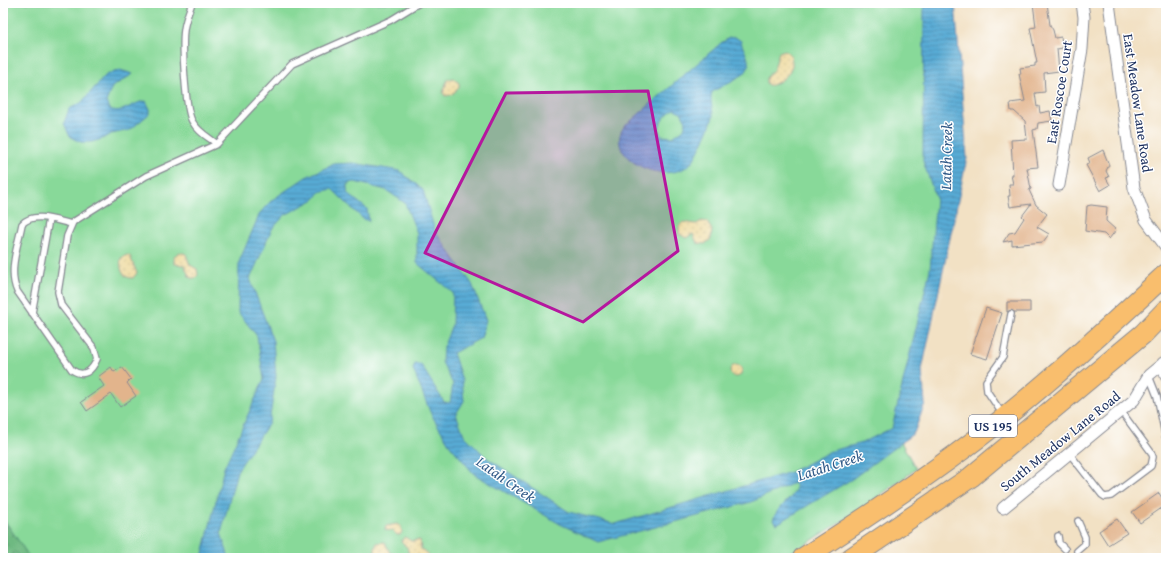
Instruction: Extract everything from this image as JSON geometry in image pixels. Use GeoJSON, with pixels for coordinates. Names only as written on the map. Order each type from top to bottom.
{"type":"FeatureCollection","features":[{"type":"Feature","properties":{"kind":"highway","name":"US 195"},"geometry":{"type":"LineString","coordinates":[[803,558],[917,483],[1004,417],[1071,361],[1166,274]]}},
{"type":"Feature","properties":{"kind":"highway","name":"US 195"},"geometry":{"type":"LineString","coordinates":[[851,558],[971,477],[1114,359],[1143,334],[1166,310]]}},
{"type":"Feature","properties":{"kind":"street","name":"East Roscoe Court"},"geometry":{"type":"LineString","coordinates":[[1059,185],[1082,49],[1084,17],[1082,3]]}},
{"type":"Feature","properties":{"kind":"street","name":"East Meadow Lane Road"},"geometry":{"type":"LineString","coordinates":[[1109,3],[1134,188],[1146,220],[1166,247]]}},
{"type":"Feature","properties":{"kind":"street","name":"South Meadow Lane Road"},"geometry":{"type":"LineString","coordinates":[[1003,508],[1134,400],[1149,376],[1165,362]]}},
{"type":"Feature","properties":{"kind":"street"},"geometry":{"type":"LineString","coordinates":[[1165,362],[1166,376]]}},
{"type":"Feature","properties":{"kind":"lane"},"geometry":{"type":"LineString","coordinates":[[192,3],[184,29],[183,42],[188,112],[193,123],[203,134],[217,144]]}},
{"type":"Feature","properties":{"kind":"lane"},"geometry":{"type":"LineString","coordinates":[[72,224],[38,217],[26,219],[22,224],[13,271],[13,282],[32,313],[72,370],[78,374],[86,374],[94,368],[98,359],[94,348],[61,305],[58,292],[67,236],[73,222],[146,176],[217,144],[292,64],[390,20],[419,3]]}},
{"type":"Feature","properties":{"kind":"lane"},"geometry":{"type":"LineString","coordinates":[[32,313],[49,219]]}},
{"type":"Feature","properties":{"kind":"lane"},"geometry":{"type":"LineString","coordinates":[[1004,417],[987,391],[986,381],[1003,357],[1012,314]]}},
{"type":"Feature","properties":{"kind":"lane"},"geometry":{"type":"LineString","coordinates":[[1149,376],[1157,396],[1166,439]]}},
{"type":"Feature","properties":{"kind":"lane"},"geometry":{"type":"LineString","coordinates":[[1069,453],[1102,496],[1105,497],[1111,496],[1151,466],[1153,457],[1151,452],[1120,411]]}},
{"type":"Feature","properties":{"kind":"lane"},"geometry":{"type":"LineString","coordinates":[[1077,551],[1085,544],[1085,537],[1078,521]]}},
{"type":"Feature","properties":{"kind":"lane"},"geometry":{"type":"LineString","coordinates":[[1058,536],[1059,543],[1065,549]]}},
{"type":"Feature","properties":{"kind":"highlighted area"},"geometry":{"type":"Polygon","coordinates":[[[648,91],[678,251],[583,322],[425,253],[506,93],[648,91]]]}},
{"type":"Feature","properties":{"kind":"green space"},"geometry":{"type":"Polygon","coordinates":[[[3,3],[942,3],[945,201],[897,435],[916,469],[860,510],[784,558],[3,558],[3,3]]]}},
{"type":"Feature","properties":{"kind":"green space"},"geometry":{"type":"Polygon","coordinates":[[[3,518],[30,558],[3,558],[3,518]]]}},
{"type":"Feature","properties":{"kind":"sand"},"geometry":{"type":"Polygon","coordinates":[[[785,50],[791,56],[792,66],[790,72],[777,83],[768,85],[766,83],[766,78],[774,69],[779,52],[785,50]]]}},
{"type":"Feature","properties":{"kind":"sand"},"geometry":{"type":"Polygon","coordinates":[[[453,78],[459,83],[459,88],[451,95],[445,96],[443,93],[447,80],[453,78]]]}},
{"type":"Feature","properties":{"kind":"sand"},"geometry":{"type":"Polygon","coordinates":[[[702,221],[707,222],[712,230],[711,239],[705,244],[697,243],[693,234],[686,238],[679,234],[679,226],[683,222],[696,224],[702,221]]]}},
{"type":"Feature","properties":{"kind":"sand"},"geometry":{"type":"Polygon","coordinates":[[[180,252],[186,254],[190,265],[197,269],[198,275],[195,278],[190,278],[184,265],[174,264],[174,256],[180,252]]]}},
{"type":"Feature","properties":{"kind":"sand"},"geometry":{"type":"Polygon","coordinates":[[[127,255],[130,256],[137,273],[133,278],[126,277],[121,269],[121,258],[127,255]]]}},
{"type":"Feature","properties":{"kind":"sand"},"geometry":{"type":"Polygon","coordinates":[[[734,365],[738,365],[742,371],[738,377],[734,377],[730,373],[730,369],[734,365]]]}},
{"type":"Feature","properties":{"kind":"sand"},"geometry":{"type":"Polygon","coordinates":[[[397,524],[401,526],[402,532],[400,535],[397,535],[393,531],[385,530],[386,526],[397,524]]]}},
{"type":"Feature","properties":{"kind":"sand"},"geometry":{"type":"Polygon","coordinates":[[[405,537],[411,541],[420,540],[421,549],[429,554],[428,557],[417,558],[414,555],[409,555],[407,547],[401,542],[405,537]]]}},
{"type":"Feature","properties":{"kind":"sand"},"geometry":{"type":"Polygon","coordinates":[[[385,542],[390,553],[396,554],[398,558],[377,555],[375,548],[377,543],[385,542]]]}},
{"type":"Feature","properties":{"kind":"water","name":"Latah Creek"},"geometry":{"type":"Polygon","coordinates":[[[924,3],[955,3],[967,158],[922,370],[925,403],[914,433],[852,479],[777,524],[773,520],[775,515],[794,493],[796,488],[794,483],[751,502],[598,542],[560,524],[474,474],[449,444],[431,414],[413,369],[415,364],[421,365],[444,402],[450,403],[453,384],[442,362],[443,348],[452,325],[453,293],[417,263],[417,233],[405,203],[386,190],[355,182],[348,183],[347,193],[367,209],[369,221],[363,219],[332,189],[320,192],[315,199],[285,215],[272,229],[250,279],[273,341],[276,377],[269,423],[237,471],[221,533],[229,558],[202,558],[224,468],[264,379],[257,336],[238,312],[239,262],[260,213],[272,200],[306,177],[334,164],[353,163],[400,171],[423,190],[435,231],[472,284],[486,320],[481,338],[453,353],[462,380],[464,401],[456,414],[464,435],[487,458],[569,512],[615,524],[791,472],[831,451],[862,443],[892,428],[930,270],[936,198],[923,161],[924,3]]]}},
{"type":"Feature","properties":{"kind":"water"},"geometry":{"type":"Polygon","coordinates":[[[735,37],[741,41],[747,57],[748,68],[744,74],[712,92],[712,120],[700,148],[691,163],[680,170],[667,173],[653,171],[640,166],[629,158],[622,149],[620,138],[624,127],[721,43],[729,38],[735,37]],[[674,109],[664,117],[659,128],[661,136],[673,137],[684,129],[686,121],[681,112],[674,109]]]}},
{"type":"Feature","properties":{"kind":"water"},"geometry":{"type":"Polygon","coordinates":[[[120,70],[133,74],[112,87],[106,102],[109,109],[124,109],[146,101],[150,109],[150,113],[130,130],[111,134],[102,139],[91,142],[81,142],[74,139],[69,135],[64,123],[69,109],[81,103],[106,75],[120,70]]]}},
{"type":"Feature","properties":{"kind":"building"},"geometry":{"type":"Polygon","coordinates":[[[1033,3],[1047,3],[1050,25],[1055,38],[1061,37],[1063,48],[1057,49],[1059,71],[1044,73],[1045,92],[1035,93],[1037,107],[1039,106],[1040,113],[1050,111],[1052,121],[1038,123],[1037,129],[1033,130],[1038,167],[1027,168],[1031,189],[1029,190],[1036,205],[1047,214],[1037,227],[1049,234],[1043,242],[1012,245],[1012,240],[1003,242],[1009,233],[1015,232],[1024,218],[1022,216],[1031,204],[1010,207],[1008,196],[1010,196],[1009,184],[1013,184],[1011,175],[1013,175],[1011,140],[1027,139],[1025,121],[1014,111],[1011,111],[1010,103],[1025,101],[1019,74],[1021,74],[1020,68],[1035,66],[1035,63],[1037,63],[1030,28],[1036,27],[1033,3]]]}},
{"type":"Feature","properties":{"kind":"building"},"geometry":{"type":"Polygon","coordinates":[[[1103,150],[1109,165],[1106,171],[1109,177],[1106,178],[1110,185],[1100,191],[1086,165],[1090,163],[1088,158],[1103,150]]]}},
{"type":"Feature","properties":{"kind":"building"},"geometry":{"type":"Polygon","coordinates":[[[1087,206],[1107,207],[1106,221],[1116,230],[1109,239],[1104,234],[1085,231],[1087,206]]]}},
{"type":"Feature","properties":{"kind":"building"},"geometry":{"type":"Polygon","coordinates":[[[1007,302],[1030,302],[1030,312],[1014,312],[1011,310],[1007,312],[1007,302]]]}},
{"type":"Feature","properties":{"kind":"building"},"geometry":{"type":"Polygon","coordinates":[[[986,308],[1002,313],[987,359],[970,354],[986,308]]]}},
{"type":"Feature","properties":{"kind":"building"},"geometry":{"type":"Polygon","coordinates":[[[111,367],[114,372],[122,367],[131,379],[127,383],[136,396],[120,407],[111,394],[87,411],[81,402],[104,386],[98,377],[111,367]]]}},
{"type":"Feature","properties":{"kind":"building"},"geometry":{"type":"Polygon","coordinates":[[[1159,493],[1166,505],[1140,523],[1132,512],[1159,493]]]}},
{"type":"Feature","properties":{"kind":"building"},"geometry":{"type":"Polygon","coordinates":[[[1117,519],[1127,533],[1108,545],[1099,531],[1117,519]]]}}]}
